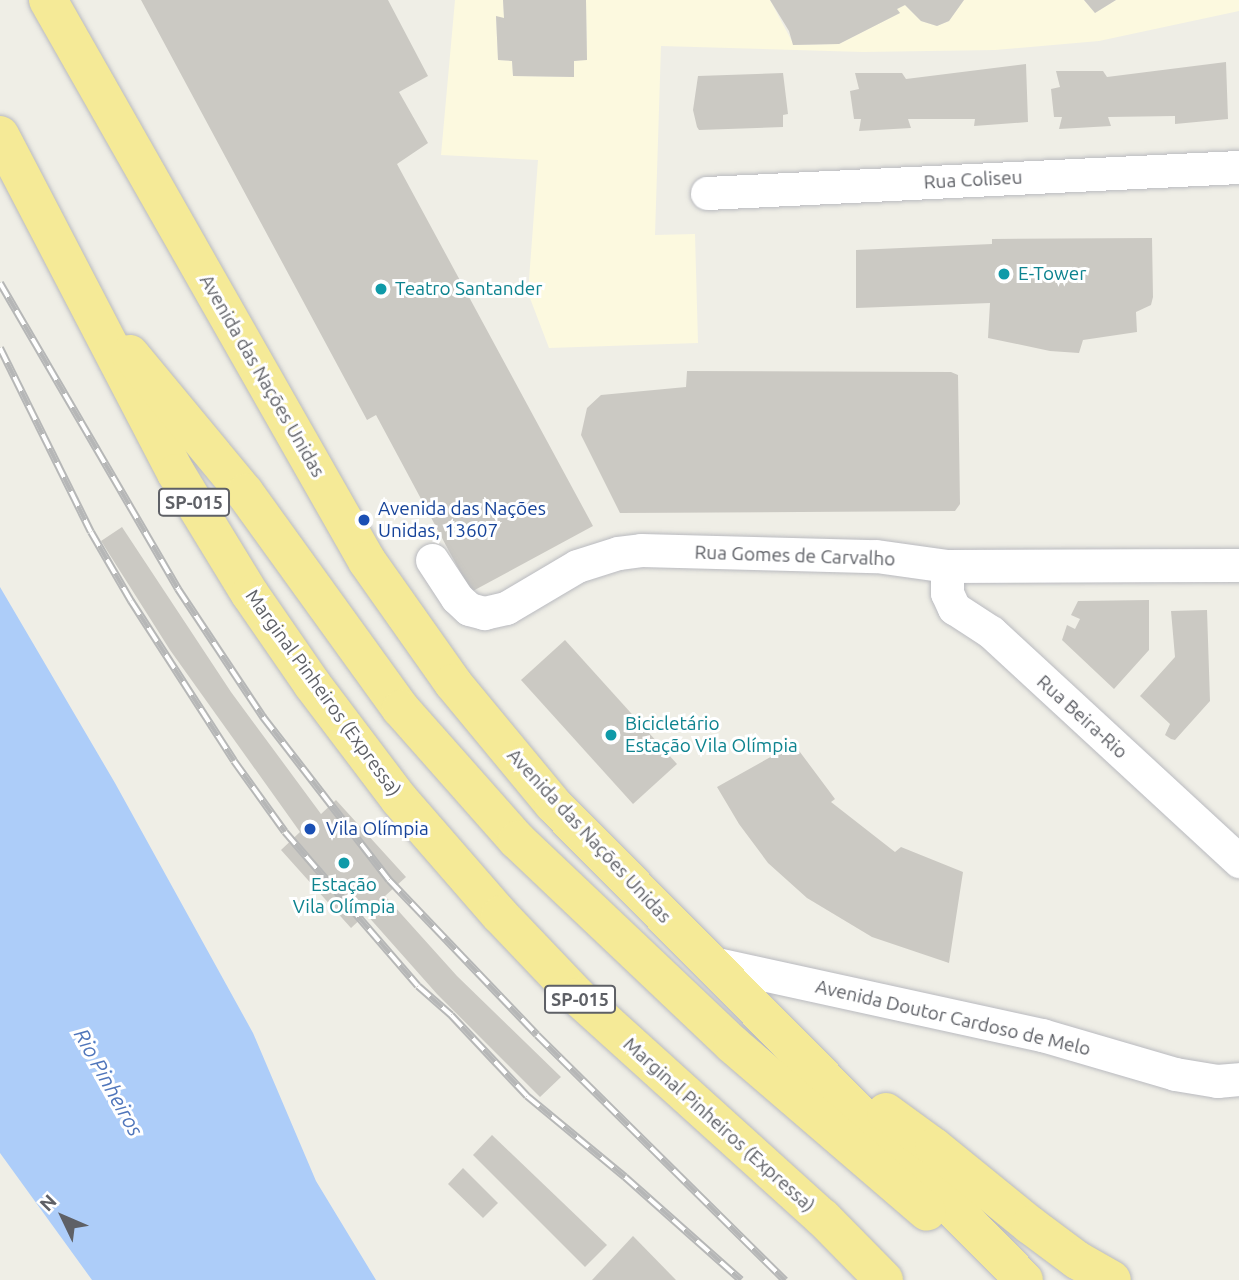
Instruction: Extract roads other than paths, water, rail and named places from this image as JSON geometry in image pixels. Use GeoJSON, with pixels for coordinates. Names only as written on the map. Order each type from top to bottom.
{"type":"FeatureCollection","features":[{"type":"Feature","properties":{"kind":"highway","name":"Avenida das Nações Unidas"},"geometry":{"type":"LineString","coordinates":[[48,0],[367,561],[453,683],[538,786],[707,962],[826,1077],[1024,1280]]}},
{"type":"Feature","properties":{"kind":"highway","name":"Marginal Pinheiros (Expressa)"},"geometry":{"type":"LineString","coordinates":[[0,135],[176,473],[250,594],[312,684],[399,799],[500,915],[578,997],[823,1218],[884,1280]]}},
{"type":"Feature","properties":{"kind":"highway"},"geometry":{"type":"LineString","coordinates":[[91,310],[165,393],[245,493],[401,709],[517,839],[732,1044],[1009,1280]]}},
{"type":"Feature","properties":{"kind":"highway"},"geometry":{"type":"LineString","coordinates":[[826,1077],[884,1111],[1077,1260],[1112,1280]]}},
{"type":"Feature","properties":{"kind":"street","name":"Rua Coliseu"},"geometry":{"type":"LineString","coordinates":[[707,193],[1239,167]]}},
{"type":"Feature","properties":{"kind":"street","name":"Rua Gomes de Carvalho"},"geometry":{"type":"LineString","coordinates":[[432,560],[457,598],[468,609],[484,613],[506,608],[577,566],[618,553],[641,550],[876,556],[947,566],[1239,565]]}},
{"type":"Feature","properties":{"kind":"street","name":"Rua Beira-Rio"},"geometry":{"type":"LineString","coordinates":[[947,566],[947,593],[954,608],[991,632],[1239,861]]}},
{"type":"Feature","properties":{"kind":"street","name":"Avenida Doutor Cardoso de Melo"},"geometry":{"type":"LineString","coordinates":[[707,962],[1042,1035],[1175,1074],[1217,1081],[1239,1079]]}},
{"type":"Feature","properties":{"kind":"water","name":"Rio Pinheiros"},"geometry":{"type":"Polygon","coordinates":[[[0,587],[115,783],[253,1033],[316,1181],[376,1280],[92,1280],[0,1153],[0,587]]]}},
{"type":"Feature","properties":{"kind":"railway"},"geometry":{"type":"LineString","coordinates":[[0,283],[178,589],[263,717],[389,880],[537,1035],[785,1280]]}},
{"type":"Feature","properties":{"kind":"railway"},"geometry":{"type":"LineString","coordinates":[[0,348],[91,532],[131,601],[234,761],[285,832],[418,986],[451,1015],[527,1096],[625,1177],[741,1280]]}},
{"type":"Feature","properties":{"kind":"place","name":"E-Tower"},"geometry":{"type":"Point","coordinates":[1004,274]}},
{"type":"Feature","properties":{"kind":"place","name":"Teatro Santander"},"geometry":{"type":"Point","coordinates":[381,289]}},
{"type":"Feature","properties":{"kind":"place","name":"Avenida das Nações Unidas, 13607"},"geometry":{"type":"Point","coordinates":[364,520]}},
{"type":"Feature","properties":{"kind":"place","name":"Bicicletário Estação Vila Olímpia"},"geometry":{"type":"Point","coordinates":[611,735]}},
{"type":"Feature","properties":{"kind":"place","name":"Vila Olímpia"},"geometry":{"type":"Point","coordinates":[310,829]}},
{"type":"Feature","properties":{"kind":"place","name":"Estação Vila Olímpia"},"geometry":{"type":"Point","coordinates":[344,863]}}]}
